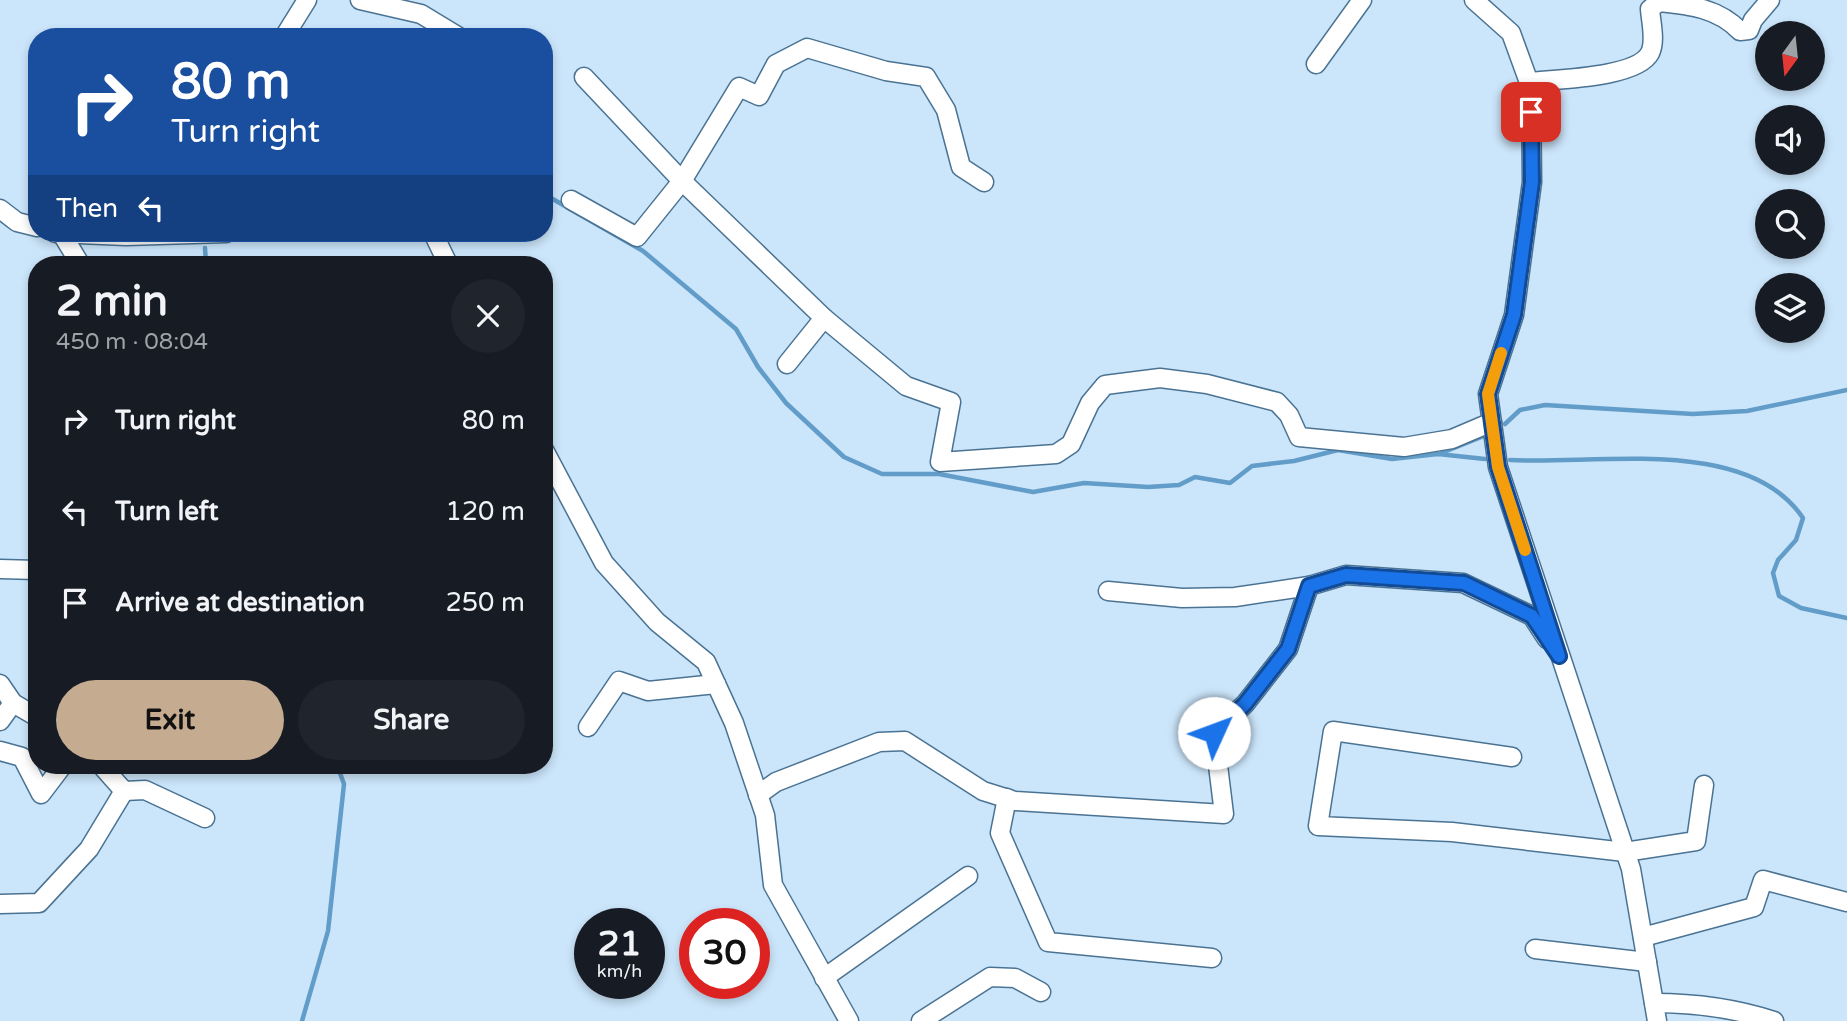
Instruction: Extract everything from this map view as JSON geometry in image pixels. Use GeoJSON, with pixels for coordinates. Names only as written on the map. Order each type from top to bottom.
{"type":"FeatureCollection","features":[{"type":"Feature","properties":{"kind":"street"},"geometry":{"type":"LineString","coordinates":[[290,28],[307,0]]}},
{"type":"Feature","properties":{"kind":"street"},"geometry":{"type":"LineString","coordinates":[[360,0],[421,14],[444,28]]}},
{"type":"Feature","properties":{"kind":"street"},"geometry":{"type":"LineString","coordinates":[[1316,64],[1362,0]]}},
{"type":"Feature","properties":{"kind":"street"},"geometry":{"type":"LineString","coordinates":[[1474,0],[1511,33],[1529,82],[1532,182],[1514,315],[1488,394],[1498,467],[1625,852],[1657,1021]]}},
{"type":"Feature","properties":{"kind":"street"},"geometry":{"type":"LineString","coordinates":[[1529,82],[1615,72],[1641,65],[1651,52],[1653,39],[1650,9],[1659,2],[1705,9],[1728,18],[1740,31],[1749,30],[1753,20],[1770,0]]}},
{"type":"Feature","properties":{"kind":"street"},"geometry":{"type":"LineString","coordinates":[[571,200],[637,237],[682,181],[738,87],[759,96],[776,64],[807,47],[886,71],[926,77],[946,110],[961,167],[984,182]]}},
{"type":"Feature","properties":{"kind":"street"},"geometry":{"type":"LineString","coordinates":[[584,77],[682,181],[824,318],[906,386],[951,402],[940,462],[1056,454],[1071,444],[1090,403],[1105,385],[1160,378],[1207,384],[1277,402],[1289,415],[1299,437],[1404,447],[1452,439],[1492,422]]}},
{"type":"Feature","properties":{"kind":"street"},"geometry":{"type":"LineString","coordinates":[[0,209],[17,222],[28,225]]}},
{"type":"Feature","properties":{"kind":"street"},"geometry":{"type":"LineString","coordinates":[[67,248],[106,242]]}},
{"type":"Feature","properties":{"kind":"street"},"geometry":{"type":"LineString","coordinates":[[787,364],[824,318]]}},
{"type":"Feature","properties":{"kind":"street"},"geometry":{"type":"LineString","coordinates":[[553,467],[604,564],[657,622],[706,662],[734,723],[765,815],[773,885],[849,1021]]}},
{"type":"Feature","properties":{"kind":"street"},"geometry":{"type":"LineString","coordinates":[[0,569],[28,570]]}},
{"type":"Feature","properties":{"kind":"street"},"geometry":{"type":"LineString","coordinates":[[1108,591],[1182,598],[1222,598],[1309,586],[1346,575],[1464,583],[1532,616],[1559,656]]}},
{"type":"Feature","properties":{"kind":"street"},"geometry":{"type":"LineString","coordinates":[[758,794],[776,782],[879,742],[905,741],[983,791],[1007,799],[1224,814],[1214,733],[1245,704],[1288,649],[1309,586]]}},
{"type":"Feature","properties":{"kind":"street"},"geometry":{"type":"LineString","coordinates":[[589,727],[618,681],[648,691],[716,684]]}},
{"type":"Feature","properties":{"kind":"street"},"geometry":{"type":"LineString","coordinates":[[4,691],[28,710]]}},
{"type":"Feature","properties":{"kind":"street"},"geometry":{"type":"LineString","coordinates":[[0,721],[4,691]]}},
{"type":"Feature","properties":{"kind":"street"},"geometry":{"type":"LineString","coordinates":[[1512,757],[1333,730],[1318,826],[1451,832],[1625,852],[1696,841],[1704,785]]}},
{"type":"Feature","properties":{"kind":"street"},"geometry":{"type":"LineString","coordinates":[[0,751],[22,757],[28,769]]}},
{"type":"Feature","properties":{"kind":"street"},"geometry":{"type":"LineString","coordinates":[[31,774],[41,794],[56,774]]}},
{"type":"Feature","properties":{"kind":"street"},"geometry":{"type":"LineString","coordinates":[[109,774],[124,791]]}},
{"type":"Feature","properties":{"kind":"street"},"geometry":{"type":"LineString","coordinates":[[124,791],[145,790],[205,818]]}},
{"type":"Feature","properties":{"kind":"street"},"geometry":{"type":"LineString","coordinates":[[0,904],[38,903],[89,849],[124,791]]}},
{"type":"Feature","properties":{"kind":"street"},"geometry":{"type":"LineString","coordinates":[[1007,799],[1000,833],[1048,942],[1212,958]]}},
{"type":"Feature","properties":{"kind":"street"},"geometry":{"type":"LineString","coordinates":[[824,978],[968,876]]}},
{"type":"Feature","properties":{"kind":"street"},"geometry":{"type":"LineString","coordinates":[[1643,937],[1754,907],[1763,880],[1847,902]]}},
{"type":"Feature","properties":{"kind":"street"},"geometry":{"type":"LineString","coordinates":[[1535,949],[1647,962]]}},
{"type":"Feature","properties":{"kind":"street"},"geometry":{"type":"LineString","coordinates":[[921,1021],[990,977],[1015,978],[1041,992]]}},
{"type":"Feature","properties":{"kind":"street"},"geometry":{"type":"LineString","coordinates":[[1654,1003],[1688,1003],[1740,1010],[1774,1021]]}},
{"type":"Feature","properties":{"kind":"waterway"},"geometry":{"type":"LineString","coordinates":[[553,199],[643,251],[736,329],[758,367],[786,403],[844,457],[882,474],[939,474],[1033,492],[1084,483],[1148,487],[1179,485],[1195,477],[1230,483],[1252,466],[1294,461],[1338,450],[1392,459],[1438,454],[1485,459]]}},
{"type":"Feature","properties":{"kind":"waterway"},"geometry":{"type":"LineString","coordinates":[[205,248],[206,256]]}},
{"type":"Feature","properties":{"kind":"waterway"},"geometry":{"type":"LineString","coordinates":[[1505,424],[1520,410],[1545,405],[1693,414],[1747,411],[1847,390]]}},
{"type":"Feature","properties":{"kind":"waterway"},"geometry":{"type":"LineString","coordinates":[[1439,454],[1484,436]]}},
{"type":"Feature","properties":{"kind":"waterway"},"geometry":{"type":"LineString","coordinates":[[1510,460],[1668,460],[1709,464],[1746,475],[1778,492],[1803,518],[1796,540],[1778,560],[1773,573],[1779,596],[1801,608],[1847,618]]}},
{"type":"Feature","properties":{"kind":"waterway"},"geometry":{"type":"LineString","coordinates":[[302,1021],[328,931],[344,784],[340,774]]}},
{"type":"Feature","properties":{"kind":"slow traffic"},"geometry":{"type":"LineString","coordinates":[[1501,353],[1488,394],[1498,467],[1525,550]]}},
{"type":"Feature","properties":{"kind":"route"},"geometry":{"type":"LineString","coordinates":[[1214,733],[1245,704],[1288,649],[1309,586],[1346,575],[1464,583],[1532,616],[1559,656],[1498,467],[1488,394],[1514,315],[1532,182],[1531,112]]}}]}
